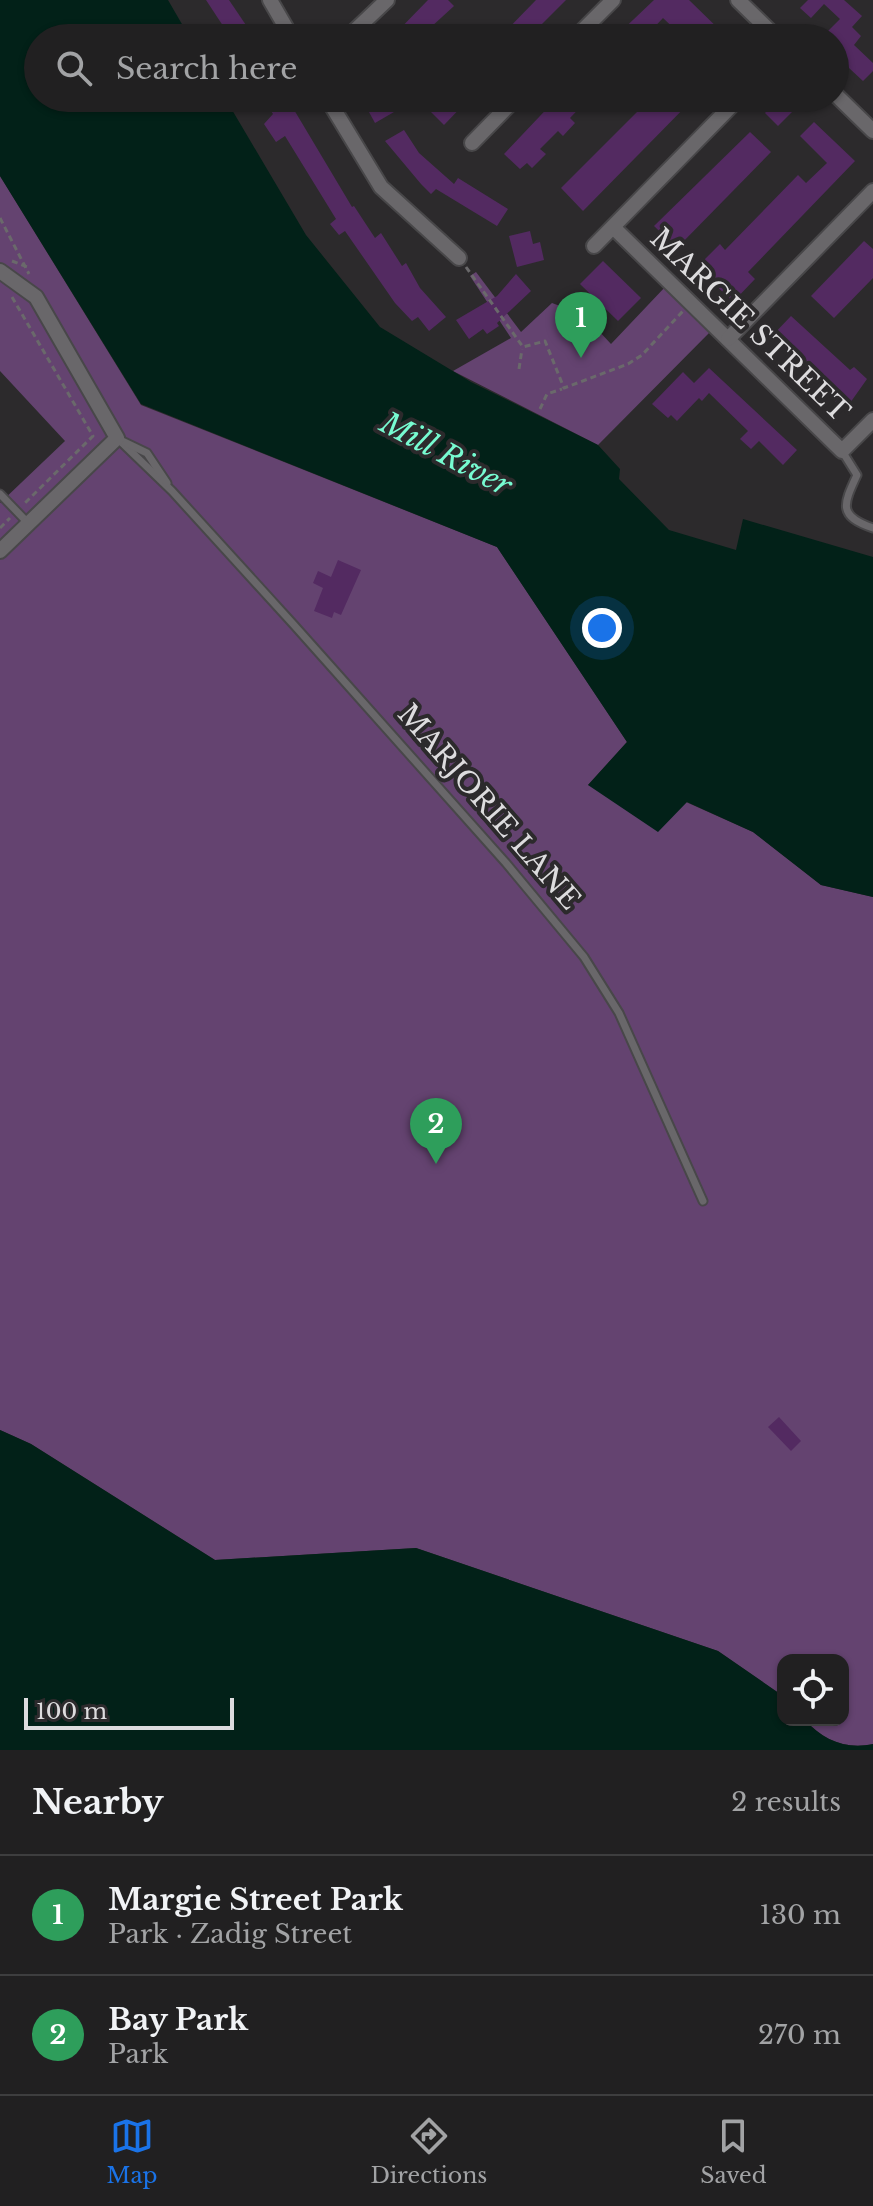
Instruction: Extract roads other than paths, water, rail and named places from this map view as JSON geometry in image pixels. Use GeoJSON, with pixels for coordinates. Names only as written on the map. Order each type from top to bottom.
{"type":"FeatureCollection","features":[{"type":"Feature","properties":{"kind":"street"},"geometry":{"type":"LineString","coordinates":[[270,0],[284,24]]}},
{"type":"Feature","properties":{"kind":"street"},"geometry":{"type":"LineString","coordinates":[[362,24],[387,0]]}},
{"type":"Feature","properties":{"kind":"street"},"geometry":{"type":"LineString","coordinates":[[589,24],[613,0]]}},
{"type":"Feature","properties":{"kind":"street"},"geometry":{"type":"LineString","coordinates":[[738,0],[763,24]]}},
{"type":"Feature","properties":{"kind":"street"},"geometry":{"type":"LineString","coordinates":[[849,108],[873,131]]}},
{"type":"Feature","properties":{"kind":"street"},"geometry":{"type":"LineString","coordinates":[[335,112],[381,187],[459,258]]}},
{"type":"Feature","properties":{"kind":"street"},"geometry":{"type":"LineString","coordinates":[[472,143],[502,112]]}},
{"type":"Feature","properties":{"kind":"street"},"geometry":{"type":"LineString","coordinates":[[594,246],[726,112]]}},
{"type":"Feature","properties":{"kind":"street"},"geometry":{"type":"LineString","coordinates":[[728,339],[873,191]]}},
{"type":"Feature","properties":{"kind":"street","name":"MARGIE STREET"},"geometry":{"type":"LineString","coordinates":[[614,228],[728,339],[846,447]]}},
{"type":"Feature","properties":{"kind":"street","name":"MARJORIE LANE"},"geometry":{"type":"LineString","coordinates":[[1,272],[36,297],[117,438]]}},
{"type":"Feature","properties":{"kind":"street"},"geometry":{"type":"LineString","coordinates":[[846,447],[873,420]]}},
{"type":"Feature","properties":{"kind":"street"},"geometry":{"type":"LineString","coordinates":[[0,551],[117,438]]}},
{"type":"Feature","properties":{"kind":"lane","name":"MARJORIE LANE"},"geometry":{"type":"LineString","coordinates":[[117,438],[172,491],[496,851],[584,957],[619,1013],[703,1201]]}},
{"type":"Feature","properties":{"kind":"lane"},"geometry":{"type":"LineString","coordinates":[[846,447],[857,475],[846,499],[846,512],[852,521],[873,528]]}},
{"type":"Feature","properties":{"kind":"lane"},"geometry":{"type":"LineString","coordinates":[[0,494],[28,523]]}},
{"type":"Feature","properties":{"kind":"water","name":"Mill River"},"geometry":{"type":"Polygon","coordinates":[[[0,0],[168,0],[182,24],[24,24],[24,112],[233,112],[306,235],[380,327],[471,382],[598,445],[620,469],[619,479],[669,530],[736,550],[743,519],[873,557],[873,897],[821,885],[753,832],[687,802],[658,832],[588,785],[627,742],[497,547],[141,404],[0,176],[0,0]]]}},
{"type":"Feature","properties":{"kind":"water"},"geometry":{"type":"Polygon","coordinates":[[[0,1430],[31,1444],[215,1560],[416,1548],[718,1651],[777,1692],[777,1726],[811,1726],[836,1742],[854,1746],[873,1744],[873,1750],[0,1750],[0,1430]]]}},
{"type":"Feature","properties":{"kind":"place","name":"Margie Street Park"},"geometry":{"type":"Point","coordinates":[581,358]}},
{"type":"Feature","properties":{"kind":"place","name":"Bay Park"},"geometry":{"type":"Point","coordinates":[436,1164]}}]}
